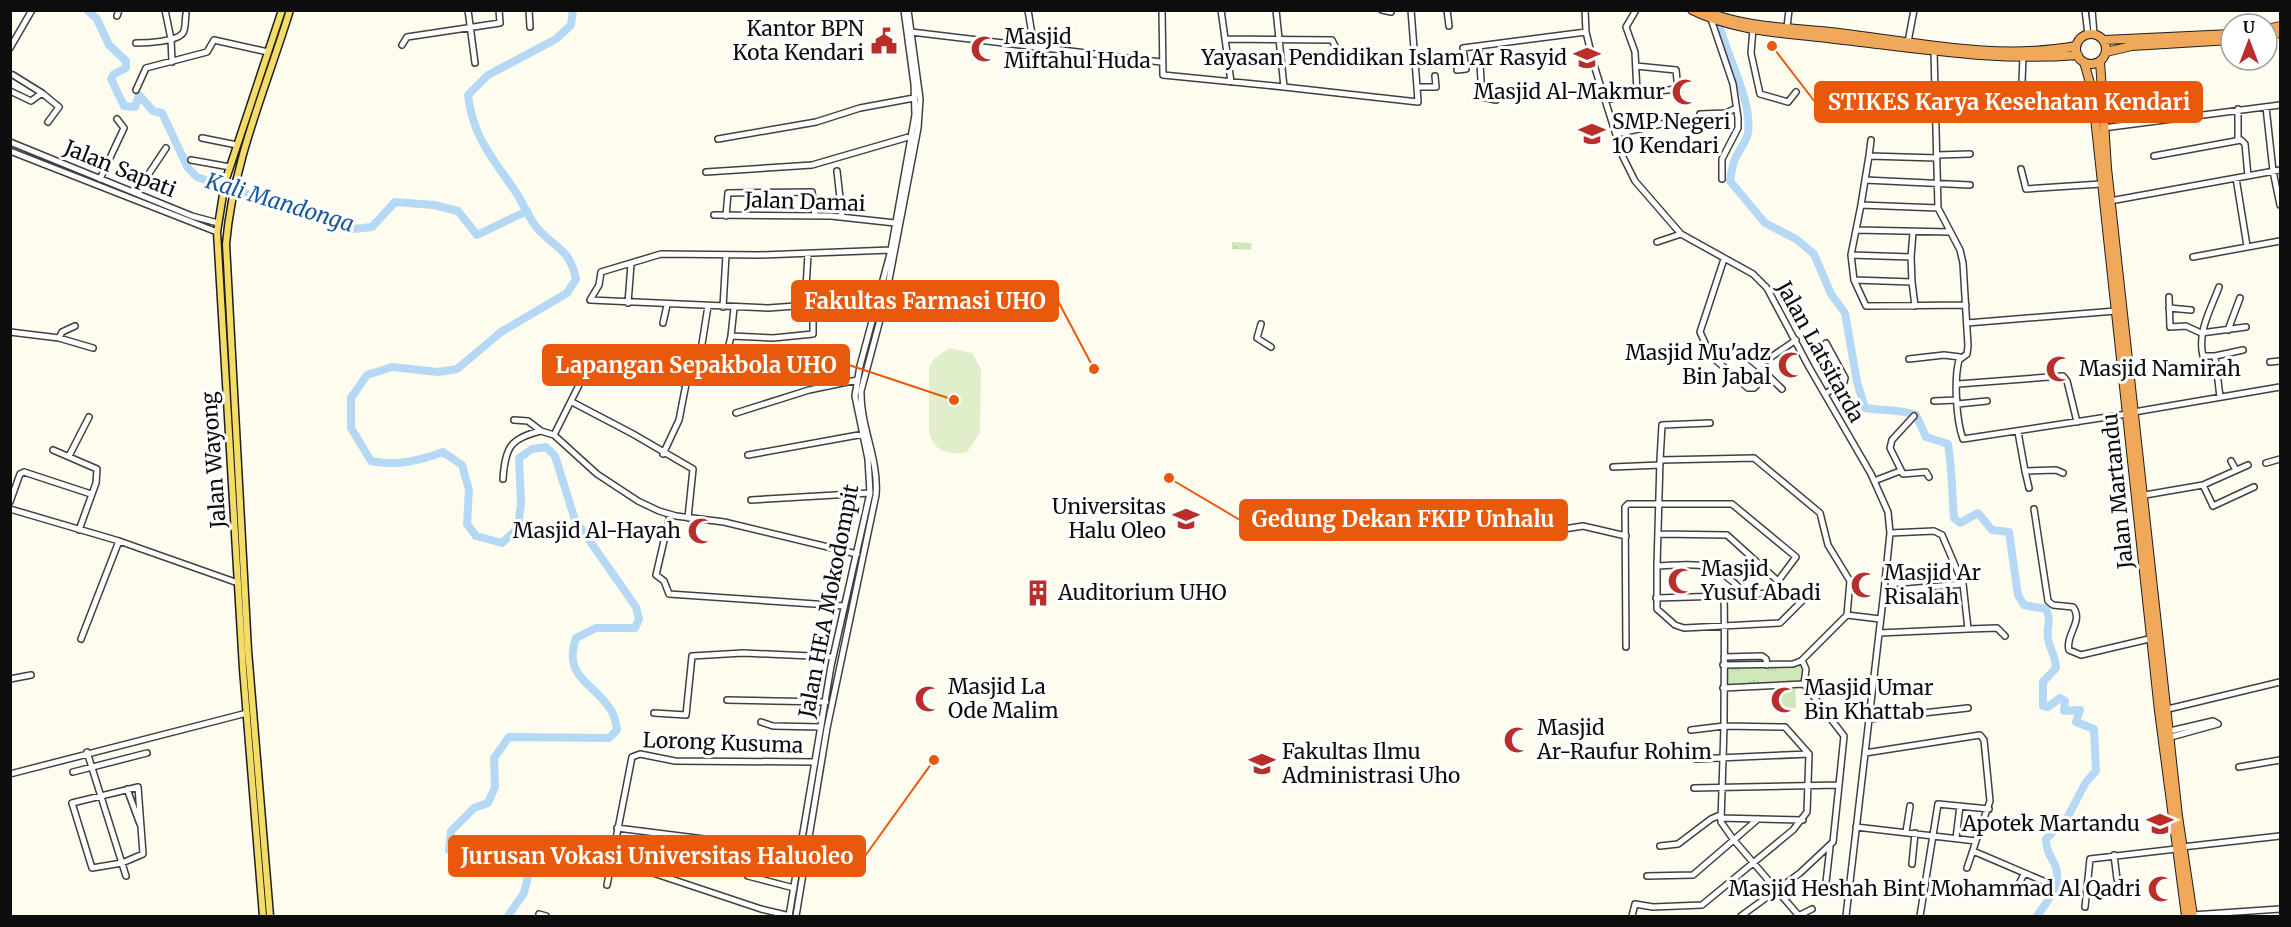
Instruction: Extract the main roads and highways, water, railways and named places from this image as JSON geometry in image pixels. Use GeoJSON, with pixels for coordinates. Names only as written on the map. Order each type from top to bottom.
{"type":"FeatureCollection","features":[{"type":"Feature","properties":{"kind":"highway"},"geometry":{"type":"LineString","coordinates":[[1693,11],[1934,51],[2015,51],[2076,46]]}},
{"type":"Feature","properties":{"kind":"highway"},"geometry":{"type":"LineString","coordinates":[[1724,17],[1753,29],[1908,42],[2023,57],[2100,61],[2106,52],[2104,40]]}},
{"type":"Feature","properties":{"kind":"highway"},"geometry":{"type":"LineString","coordinates":[[2081,59],[2076,46],[2080,38],[2091,34],[2104,40],[2219,35]]}},
{"type":"Feature","properties":{"kind":"highway"},"geometry":{"type":"LineString","coordinates":[[2106,52],[2132,46],[2219,41]]}},
{"type":"Feature","properties":{"kind":"highway","name":"Jalan Martandu"},"geometry":{"type":"LineString","coordinates":[[2081,59],[2092,90],[2101,184],[2114,265],[2130,413]]}},
{"type":"Feature","properties":{"kind":"highway","name":"Jalan Martandu"},"geometry":{"type":"LineString","coordinates":[[2100,61],[2116,311],[2136,457],[2153,638],[2179,848],[2190,916]]}},
{"type":"Feature","properties":{"kind":"highway","name":"Jalan Martandu"},"geometry":{"type":"LineString","coordinates":[[2136,457],[2145,495],[2171,734],[2175,816]]}},
{"type":"Feature","properties":{"kind":"main road","name":"Jalan Wayong"},"geometry":{"type":"LineString","coordinates":[[270,916],[217,232],[222,192],[282,10]]}},
{"type":"Feature","properties":{"kind":"main road","name":"Jalan Wayong"},"geometry":{"type":"LineString","coordinates":[[263,916],[238,583],[226,244],[232,193],[290,10]]}},
{"type":"Feature","properties":{"kind":"waterway","name":"Kali Mandonga"},"geometry":{"type":"LineString","coordinates":[[87,10],[97,19],[109,45],[126,61],[126,68],[114,74],[111,79],[124,106],[135,107],[139,95],[153,111],[162,113],[188,168],[197,177],[353,229],[372,227],[395,202],[434,205],[458,211],[477,235],[527,211]]}},
{"type":"Feature","properties":{"kind":"waterway"},"geometry":{"type":"LineString","coordinates":[[508,916],[524,893],[529,872],[518,857],[464,854],[449,850],[451,831],[474,808],[488,803],[495,787],[494,758],[509,737],[609,738],[617,730],[612,712],[577,672],[573,663],[573,652],[576,638],[596,628],[635,628],[639,619],[636,607],[575,520],[555,456],[546,447],[532,449],[519,458],[521,503],[518,528],[502,543],[476,536],[467,524],[469,490],[462,465],[443,452],[407,462],[371,461],[351,428],[351,398],[367,375],[392,367],[438,372],[457,369],[501,332],[567,293],[576,279],[566,255],[535,225],[486,148],[475,124],[468,95],[488,75],[556,39],[571,25],[573,10]]}},
{"type":"Feature","properties":{"kind":"waterway"},"geometry":{"type":"LineString","coordinates":[[1716,10],[1746,104],[1748,119],[1747,137],[1735,158],[1730,181],[1765,223],[1796,239],[1814,254],[1831,294],[1845,313],[1857,382],[1865,408],[1916,415],[1926,437],[1948,444],[1954,518],[1960,523],[1978,513],[1992,530],[2009,532],[2018,595],[2024,605],[2046,609],[2049,618],[2048,639],[2056,668],[2043,682],[2043,706],[2048,707],[2060,698],[2065,701],[2064,711],[2080,710],[2076,722],[2094,729],[2096,771],[2086,782],[2067,818],[2046,839],[2057,872],[2057,879],[2053,892],[2037,916]]}},
{"type":"Feature","properties":{"kind":"place","name":"Kantor BPN Kota Kendari"},"geometry":{"type":"Point","coordinates":[884,41]}},
{"type":"Feature","properties":{"kind":"place","name":"STIKES Karya Kesehatan Kendari"},"geometry":{"type":"Point","coordinates":[1772,46]}},
{"type":"Feature","properties":{"kind":"place","name":"Masjid Miftahul Huda"},"geometry":{"type":"Point","coordinates":[984,49]}},
{"type":"Feature","properties":{"kind":"place","name":"Yayasan Pendidikan Islam Ar Rasyid"},"geometry":{"type":"Point","coordinates":[1587,58]}},
{"type":"Feature","properties":{"kind":"place","name":"Masjid Al-Makmur"},"geometry":{"type":"Point","coordinates":[1685,92]}},
{"type":"Feature","properties":{"kind":"place","name":"SMP Negeri 10 Kendari"},"geometry":{"type":"Point","coordinates":[1592,134]}},
{"type":"Feature","properties":{"kind":"place","name":"Masjid Mu'adz Bin Jabal"},"geometry":{"type":"Point","coordinates":[1791,365]}},
{"type":"Feature","properties":{"kind":"place","name":"Fakultas Farmasi UHO"},"geometry":{"type":"Point","coordinates":[1094,369]}},
{"type":"Feature","properties":{"kind":"place","name":"Masjid Namirah"},"geometry":{"type":"Point","coordinates":[2059,369]}},
{"type":"Feature","properties":{"kind":"place","name":"Lapangan Sepakbola UHO"},"geometry":{"type":"Point","coordinates":[954,400]}},
{"type":"Feature","properties":{"kind":"place","name":"Gedung Dekan FKIP Unhalu"},"geometry":{"type":"Point","coordinates":[1169,478]}},
{"type":"Feature","properties":{"kind":"place","name":"Universitas Halu Oleo"},"geometry":{"type":"Point","coordinates":[1186,519]}},
{"type":"Feature","properties":{"kind":"place","name":"Masjid Al-Hayah"},"geometry":{"type":"Point","coordinates":[701,531]}},
{"type":"Feature","properties":{"kind":"place","name":"Masjid Yusuf Abadi"},"geometry":{"type":"Point","coordinates":[1681,581]}},
{"type":"Feature","properties":{"kind":"place","name":"Masjid Ar Risalah"},"geometry":{"type":"Point","coordinates":[1864,585]}},
{"type":"Feature","properties":{"kind":"place","name":"Auditorium UHO"},"geometry":{"type":"Point","coordinates":[1038,593]}},
{"type":"Feature","properties":{"kind":"place","name":"Masjid La Ode Malim"},"geometry":{"type":"Point","coordinates":[928,699]}},
{"type":"Feature","properties":{"kind":"place","name":"Masjid Umar Bin Khattab"},"geometry":{"type":"Point","coordinates":[1784,700]}},
{"type":"Feature","properties":{"kind":"place","name":"Masjid Ar-Raufur Rohim"},"geometry":{"type":"Point","coordinates":[1517,740]}},
{"type":"Feature","properties":{"kind":"place","name":"Jurusan Vokasi Universitas Haluoleo"},"geometry":{"type":"Point","coordinates":[934,760]}},
{"type":"Feature","properties":{"kind":"place","name":"Fakultas Ilmu Administrasi Uho"},"geometry":{"type":"Point","coordinates":[1262,764]}},
{"type":"Feature","properties":{"kind":"place","name":"Apotek Martandu"},"geometry":{"type":"Point","coordinates":[2160,824]}},
{"type":"Feature","properties":{"kind":"place","name":"Masjid Heshah Bint Mohammad Al Qadri"},"geometry":{"type":"Point","coordinates":[2161,889]}}]}
